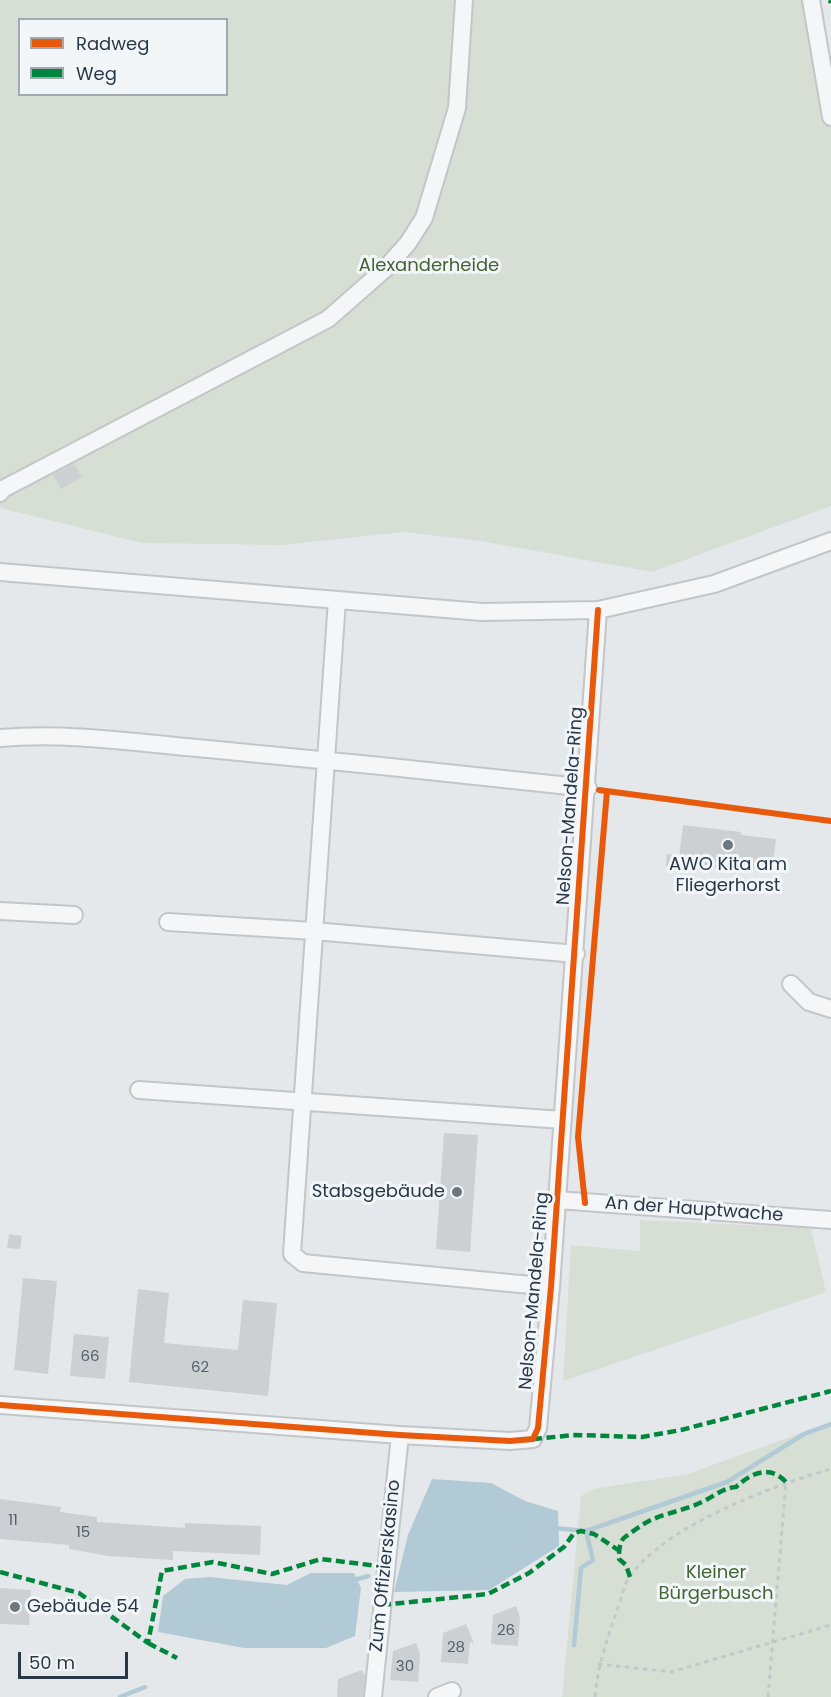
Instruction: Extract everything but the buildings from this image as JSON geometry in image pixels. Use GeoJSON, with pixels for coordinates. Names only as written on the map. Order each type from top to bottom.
{"type":"FeatureCollection","features":[{"type":"Feature","properties":{"kind":"street"},"geometry":{"type":"LineString","coordinates":[[0,493],[3,489],[328,319],[385,269],[408,243],[424,218],[457,108],[464,0]]}},
{"type":"Feature","properties":{"kind":"street"},"geometry":{"type":"LineString","coordinates":[[811,0],[831,117]]}},
{"type":"Feature","properties":{"kind":"street"},"geometry":{"type":"LineString","coordinates":[[0,572],[482,612],[598,610],[714,585],[831,541]]}},
{"type":"Feature","properties":{"kind":"street"},"geometry":{"type":"LineString","coordinates":[[337,600],[292,1254],[303,1263],[551,1287]]}},
{"type":"Feature","properties":{"kind":"street","name":"Nelson-Mandela-Ring"},"geometry":{"type":"LineString","coordinates":[[0,1405],[400,1435],[510,1441],[533,1439],[538,1428],[551,1287],[588,788],[598,610]]}},
{"type":"Feature","properties":{"kind":"street"},"geometry":{"type":"LineString","coordinates":[[0,738],[41,735],[326,760],[588,788]]}},
{"type":"Feature","properties":{"kind":"street"},"geometry":{"type":"LineString","coordinates":[[0,911],[74,915]]}},
{"type":"Feature","properties":{"kind":"street"},"geometry":{"type":"LineString","coordinates":[[168,922],[314,931],[576,954]]}},
{"type":"Feature","properties":{"kind":"street"},"geometry":{"type":"LineString","coordinates":[[790,984],[809,1002],[831,1009]]}},
{"type":"Feature","properties":{"kind":"street"},"geometry":{"type":"LineString","coordinates":[[140,1090],[563,1120]]}},
{"type":"Feature","properties":{"kind":"street","name":"An der Hauptwache"},"geometry":{"type":"LineString","coordinates":[[557,1200],[831,1220]]}},
{"type":"Feature","properties":{"kind":"street","name":"Zum Offizierskasino"},"geometry":{"type":"LineString","coordinates":[[373,1697],[400,1435]]}},
{"type":"Feature","properties":{"kind":"path"},"geometry":{"type":"LineString","coordinates":[[595,1697],[598,1664],[628,1579],[659,1546],[712,1516],[786,1482],[831,1469]]}},
{"type":"Feature","properties":{"kind":"path"},"geometry":{"type":"LineString","coordinates":[[768,1697],[786,1482]]}},
{"type":"Feature","properties":{"kind":"path"},"geometry":{"type":"LineString","coordinates":[[598,1664],[671,1672],[831,1625]]}},
{"type":"Feature","properties":{"kind":"green space","name":"Alexanderheide"},"geometry":{"type":"Polygon","coordinates":[[[0,0],[821,0],[831,60],[831,506],[652,572],[481,541],[405,532],[281,545],[142,543],[0,508],[0,0]]]}},
{"type":"Feature","properties":{"kind":"green space"},"geometry":{"type":"Polygon","coordinates":[[[640,1220],[811,1228],[826,1292],[563,1381],[571,1245],[640,1251],[640,1220]]]}},
{"type":"Feature","properties":{"kind":"green space","name":"Kleiner Bürgerbusch"},"geometry":{"type":"Polygon","coordinates":[[[831,1422],[831,1697],[562,1697],[581,1496],[593,1489],[688,1474],[831,1422]]]}},
{"type":"Feature","properties":{"kind":"water"},"geometry":{"type":"Polygon","coordinates":[[[432,1479],[491,1483],[525,1501],[558,1511],[559,1546],[489,1590],[394,1592],[408,1535],[432,1479]]]}},
{"type":"Feature","properties":{"kind":"water"},"geometry":{"type":"Polygon","coordinates":[[[311,1573],[354,1573],[361,1588],[355,1636],[326,1648],[244,1648],[158,1632],[163,1596],[185,1579],[209,1577],[287,1585],[311,1573]]]}},
{"type":"Feature","properties":{"kind":"waterway"},"geometry":{"type":"LineString","coordinates":[[554,1528],[586,1531],[727,1482],[804,1434],[831,1424]]}},
{"type":"Feature","properties":{"kind":"waterway"},"geometry":{"type":"LineString","coordinates":[[574,1645],[581,1568],[593,1560],[586,1531]]}},
{"type":"Feature","properties":{"kind":"waterway"},"geometry":{"type":"LineString","coordinates":[[351,1581],[368,1576]]}},
{"type":"Feature","properties":{"kind":"waterway"},"geometry":{"type":"LineString","coordinates":[[120,1697],[145,1687]]}},
{"type":"Feature","properties":{"kind":"marked path"},"geometry":{"type":"LineString","coordinates":[[533,1439],[575,1435],[642,1437],[681,1430],[831,1391]]}},
{"type":"Feature","properties":{"kind":"marked path"},"geometry":{"type":"LineString","coordinates":[[630,1577],[626,1565],[619,1559],[620,1544],[625,1537],[643,1524],[696,1505],[727,1489],[736,1487],[761,1472],[774,1474],[786,1482]]}},
{"type":"Feature","properties":{"kind":"marked path"},"geometry":{"type":"LineString","coordinates":[[382,1605],[488,1594],[529,1573],[564,1547],[574,1533],[581,1531],[594,1534],[618,1550]]}},
{"type":"Feature","properties":{"kind":"marked path"},"geometry":{"type":"LineString","coordinates":[[0,1572],[79,1593],[148,1643],[162,1571],[213,1562],[272,1574],[321,1559],[386,1567]]}},
{"type":"Feature","properties":{"kind":"marked path"},"geometry":{"type":"LineString","coordinates":[[148,1643],[177,1658]]}},
{"type":"Feature","properties":{"kind":"cycle path"},"geometry":{"type":"LineString","coordinates":[[0,1405],[400,1435],[510,1441],[533,1439],[538,1428],[551,1287],[598,610]]}},
{"type":"Feature","properties":{"kind":"cycle path"},"geometry":{"type":"LineString","coordinates":[[599,790],[831,821]]}},
{"type":"Feature","properties":{"kind":"cycle path"},"geometry":{"type":"LineString","coordinates":[[585,1203],[578,1137],[607,791]]}},
{"type":"Feature","properties":{"kind":"place","name":"AWO Kita am Fliegerhorst"},"geometry":{"type":"Point","coordinates":[728,845]}},
{"type":"Feature","properties":{"kind":"place","name":"Stabsgebäude"},"geometry":{"type":"Point","coordinates":[457,1192]}},
{"type":"Feature","properties":{"kind":"place","name":"Gebäude 54"},"geometry":{"type":"Point","coordinates":[15,1607]}}]}
